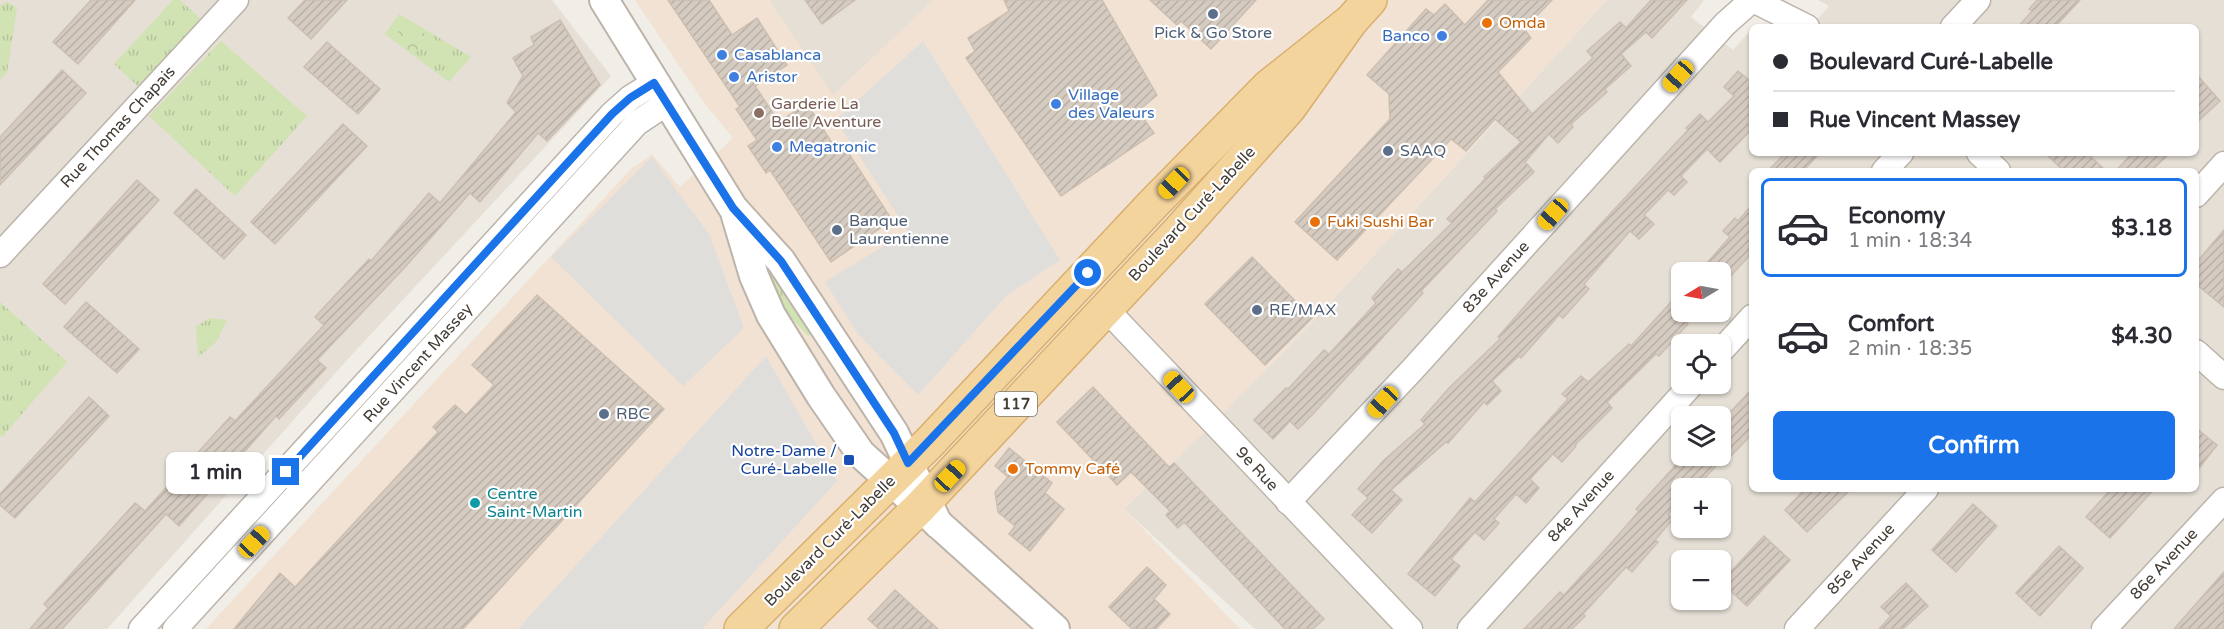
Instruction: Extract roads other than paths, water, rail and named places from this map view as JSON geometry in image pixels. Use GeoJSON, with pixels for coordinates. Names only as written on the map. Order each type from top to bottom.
{"type":"FeatureCollection","features":[{"type":"Feature","properties":{"kind":"main road","name":"Boulevard Curé-Labelle"},"geometry":{"type":"LineString","coordinates":[[796,629],[928,511],[1105,308],[1187,222],[1289,108],[1360,10]]}},
{"type":"Feature","properties":{"kind":"main road","name":"Boulevard Curé-Labelle"},"geometry":{"type":"LineString","coordinates":[[741,629],[900,472],[1154,203],[1268,87],[1360,10]]}},
{"type":"Feature","properties":{"kind":"street","name":"Rue Thomas Chapais"},"geometry":{"type":"LineString","coordinates":[[0,255],[236,0]]}},
{"type":"Feature","properties":{"kind":"street"},"geometry":{"type":"LineString","coordinates":[[604,0],[733,208],[781,261],[894,433],[900,472],[928,511],[1055,629]]}},
{"type":"Feature","properties":{"kind":"street"},"geometry":{"type":"LineString","coordinates":[[1752,0],[1801,24]]}},
{"type":"Feature","properties":{"kind":"street","name":"83e Avenue"},"geometry":{"type":"LineString","coordinates":[[1288,502],[1421,361],[1725,24],[1752,0]]}},
{"type":"Feature","properties":{"kind":"street"},"geometry":{"type":"LineString","coordinates":[[1956,24],[1978,0]]}},
{"type":"Feature","properties":{"kind":"street","name":"Rue Vincent Massey"},"geometry":{"type":"LineString","coordinates":[[141,629],[612,114],[630,98],[660,93]]}},
{"type":"Feature","properties":{"kind":"street","name":"Rue Vincent Massey"},"geometry":{"type":"LineString","coordinates":[[175,629],[637,123],[660,93]]}},
{"type":"Feature","properties":{"kind":"street"},"geometry":{"type":"LineString","coordinates":[[1887,168],[1898,156]]}},
{"type":"Feature","properties":{"kind":"street"},"geometry":{"type":"LineString","coordinates":[[1982,156],[1995,168]]}},
{"type":"Feature","properties":{"kind":"street"},"geometry":{"type":"LineString","coordinates":[[2199,192],[2224,164]]}},
{"type":"Feature","properties":{"kind":"street"},"geometry":{"type":"LineString","coordinates":[[733,208],[754,276],[781,332],[861,454],[900,472]]}},
{"type":"Feature","properties":{"kind":"street","name":"9e Rue"},"geometry":{"type":"LineString","coordinates":[[1105,308],[1410,629]]}},
{"type":"Feature","properties":{"kind":"street"},"geometry":{"type":"LineString","coordinates":[[1731,340],[1749,320]]}},
{"type":"Feature","properties":{"kind":"street"},"geometry":{"type":"LineString","coordinates":[[2199,355],[2224,377]]}},
{"type":"Feature","properties":{"kind":"street","name":"84e Avenue"},"geometry":{"type":"LineString","coordinates":[[1470,629],[1683,394]]}},
{"type":"Feature","properties":{"kind":"street","name":"85e Avenue"},"geometry":{"type":"LineString","coordinates":[[1797,629],[1923,492]]}},
{"type":"Feature","properties":{"kind":"street","name":"86e Avenue"},"geometry":{"type":"LineString","coordinates":[[2104,629],[2224,500]]}},
{"type":"Feature","properties":{"kind":"place","name":"Pick & Go Store"},"geometry":{"type":"Point","coordinates":[1213,14]}},
{"type":"Feature","properties":{"kind":"place","name":"Omda"},"geometry":{"type":"Point","coordinates":[1487,23]}},
{"type":"Feature","properties":{"kind":"place","name":"Banco"},"geometry":{"type":"Point","coordinates":[1442,36]}},
{"type":"Feature","properties":{"kind":"place","name":"Casablanca"},"geometry":{"type":"Point","coordinates":[722,55]}},
{"type":"Feature","properties":{"kind":"place","name":"Aristor"},"geometry":{"type":"Point","coordinates":[734,77]}},
{"type":"Feature","properties":{"kind":"place","name":"Village des Valeurs"},"geometry":{"type":"Point","coordinates":[1056,104]}},
{"type":"Feature","properties":{"kind":"place","name":"Garderie La Belle Aventure"},"geometry":{"type":"Point","coordinates":[759,113]}},
{"type":"Feature","properties":{"kind":"place","name":"Megatronic"},"geometry":{"type":"Point","coordinates":[777,147]}},
{"type":"Feature","properties":{"kind":"place","name":"SAAQ"},"geometry":{"type":"Point","coordinates":[1388,151]}},
{"type":"Feature","properties":{"kind":"place","name":"Fuki Sushi Bar"},"geometry":{"type":"Point","coordinates":[1315,222]}},
{"type":"Feature","properties":{"kind":"place","name":"Banque Laurentienne"},"geometry":{"type":"Point","coordinates":[837,230]}},
{"type":"Feature","properties":{"kind":"place","name":"RE/MAX"},"geometry":{"type":"Point","coordinates":[1257,310]}},
{"type":"Feature","properties":{"kind":"place","name":"RBC"},"geometry":{"type":"Point","coordinates":[604,414]}},
{"type":"Feature","properties":{"kind":"place","name":"Notre-Dame / Curé-Labelle"},"geometry":{"type":"Point","coordinates":[849,460]}},
{"type":"Feature","properties":{"kind":"place","name":"Tommy Café"},"geometry":{"type":"Point","coordinates":[1013,469]}},
{"type":"Feature","properties":{"kind":"place","name":"Centre Saint-Martin"},"geometry":{"type":"Point","coordinates":[475,503]}}]}
